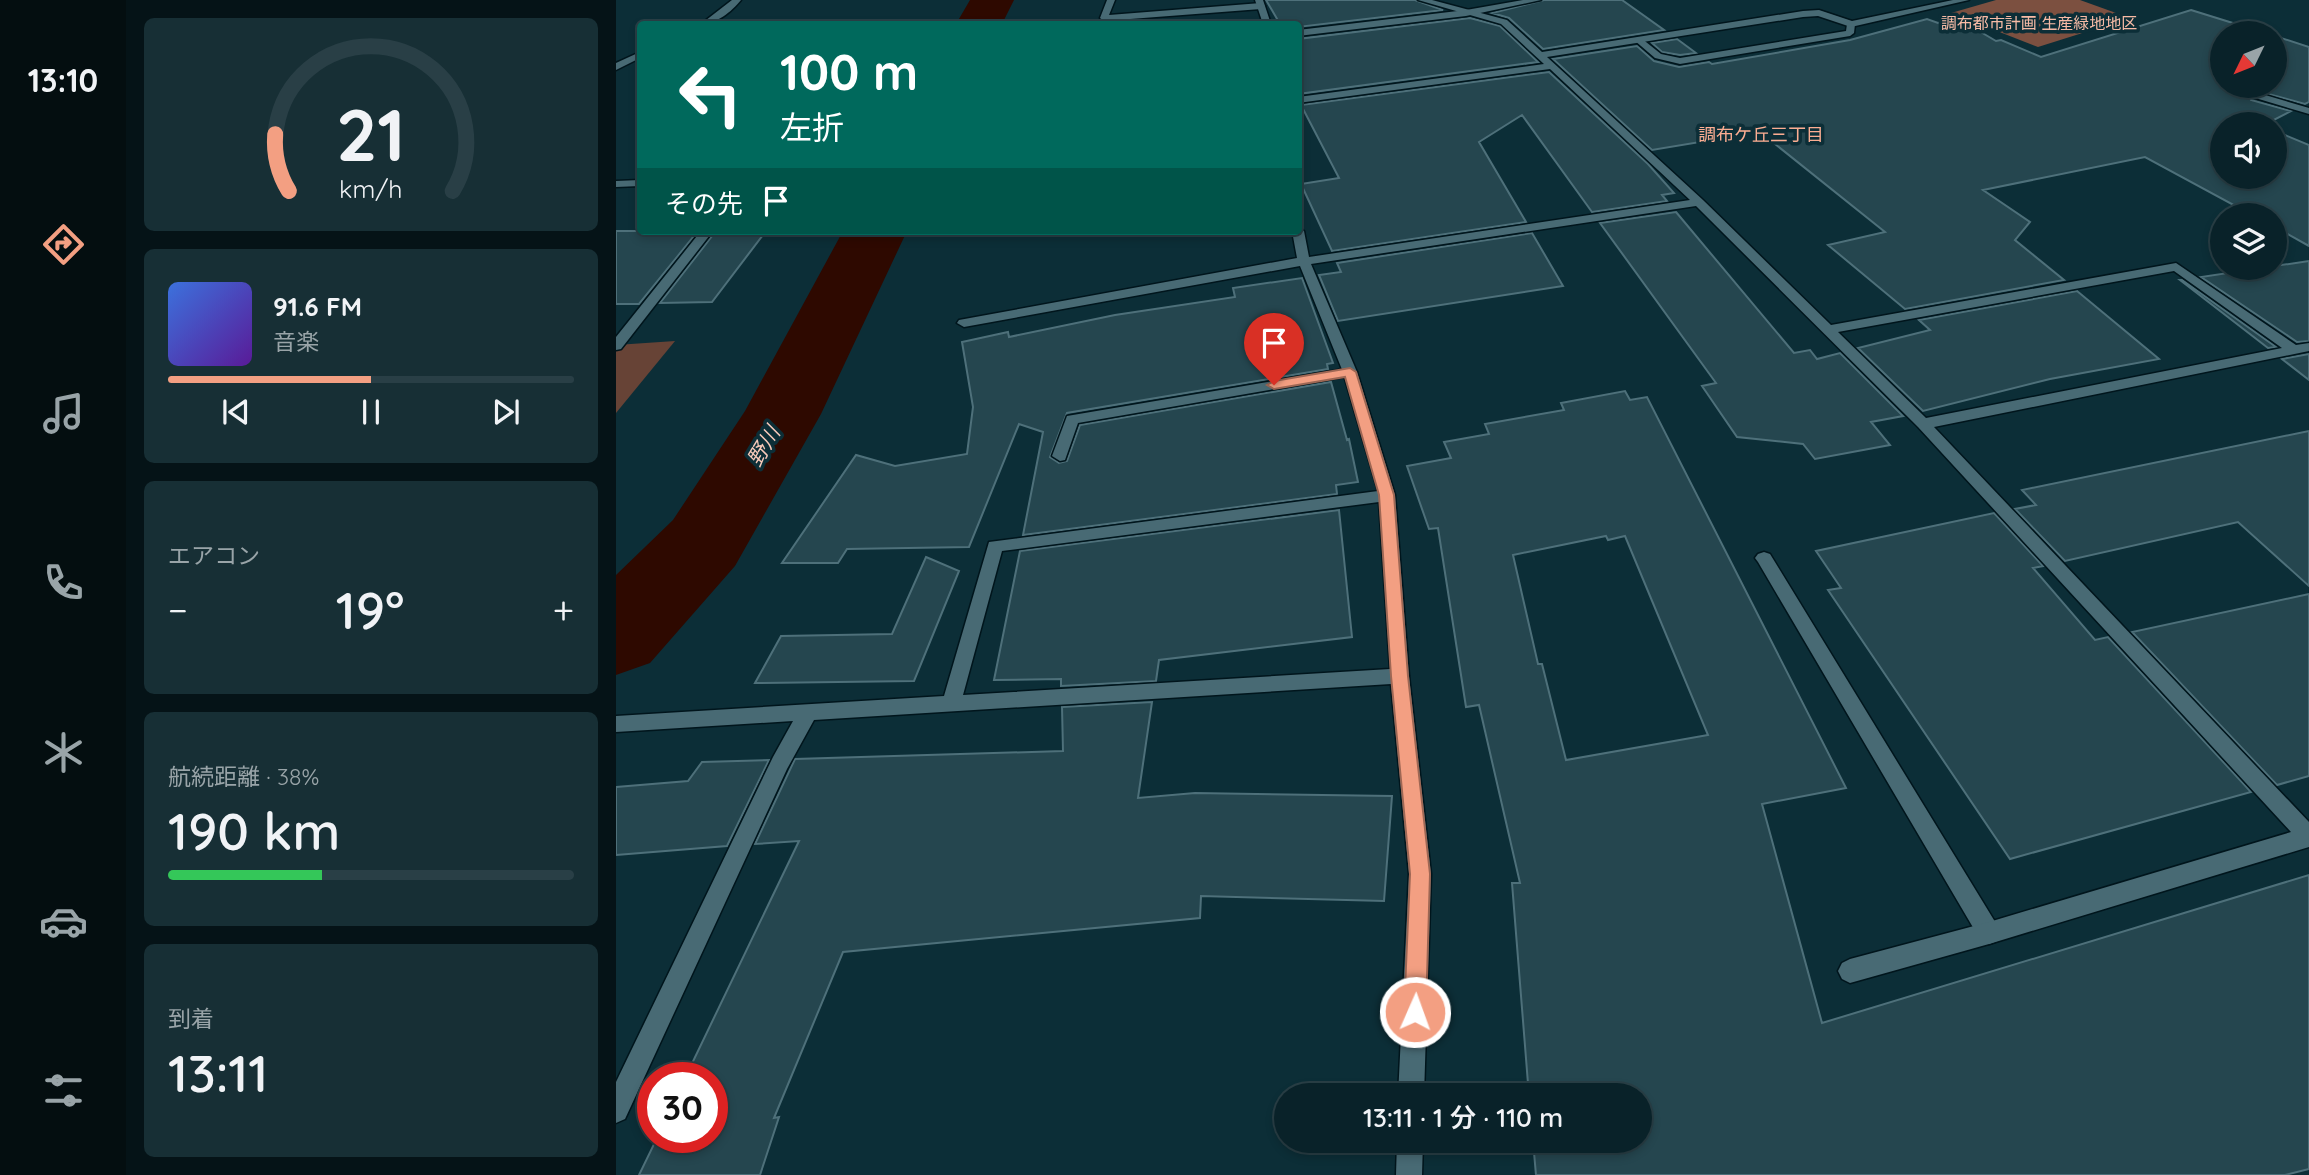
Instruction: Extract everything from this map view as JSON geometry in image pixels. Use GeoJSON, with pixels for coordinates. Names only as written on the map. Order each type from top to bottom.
{"type":"FeatureCollection","features":[{"type":"Feature","properties":{"kind":"street"},"geometry":{"type":"LineString","coordinates":[[710,21],[729,9],[737,0]]}},
{"type":"Feature","properties":{"kind":"street"},"geometry":{"type":"LineString","coordinates":[[1111,0],[1104,18],[1260,3],[1266,21]]}},
{"type":"Feature","properties":{"kind":"street"},"geometry":{"type":"LineString","coordinates":[[1422,0],[1504,22],[1699,202],[1923,424],[2309,837],[1989,933],[1850,971]]}},
{"type":"Feature","properties":{"kind":"street"},"geometry":{"type":"LineString","coordinates":[[1302,33],[1466,13],[1537,0]]}},
{"type":"Feature","properties":{"kind":"street"},"geometry":{"type":"LineString","coordinates":[[1541,55],[1803,14],[1819,13],[1851,24],[1965,0]]}},
{"type":"Feature","properties":{"kind":"street"},"geometry":{"type":"LineString","coordinates":[[1638,40],[1658,57],[1680,61],[1850,33],[1851,24]]}},
{"type":"Feature","properties":{"kind":"street"},"geometry":{"type":"LineString","coordinates":[[619,63],[637,56]]}},
{"type":"Feature","properties":{"kind":"street"},"geometry":{"type":"LineString","coordinates":[[1302,99],[1552,66]]}},
{"type":"Feature","properties":{"kind":"street"},"geometry":{"type":"LineString","coordinates":[[2265,98],[2309,111]]}},
{"type":"Feature","properties":{"kind":"street"},"geometry":{"type":"LineString","coordinates":[[616,184],[637,183]]}},
{"type":"Feature","properties":{"kind":"street"},"geometry":{"type":"LineString","coordinates":[[964,323],[1304,261],[1699,202]]}},
{"type":"Feature","properties":{"kind":"street"},"geometry":{"type":"LineString","coordinates":[[616,346],[704,235]]}},
{"type":"Feature","properties":{"kind":"street"},"geometry":{"type":"LineString","coordinates":[[1299,235],[1304,261],[1350,372],[1387,495],[1400,676],[1420,874],[1412,1083]]}},
{"type":"Feature","properties":{"kind":"street"},"geometry":{"type":"LineString","coordinates":[[1829,329],[2176,267],[2294,350]]}},
{"type":"Feature","properties":{"kind":"street"},"geometry":{"type":"LineString","coordinates":[[1923,424],[2309,347]]}},
{"type":"Feature","properties":{"kind":"street"},"geometry":{"type":"LineString","coordinates":[[1060,456],[1072,419],[1350,372]]}},
{"type":"Feature","properties":{"kind":"street"},"geometry":{"type":"LineString","coordinates":[[951,704],[995,546],[1387,495]]}},
{"type":"Feature","properties":{"kind":"street"},"geometry":{"type":"LineString","coordinates":[[1764,558],[1989,933]]}},
{"type":"Feature","properties":{"kind":"street"},"geometry":{"type":"LineString","coordinates":[[616,724],[1400,676]]}},
{"type":"Feature","properties":{"kind":"street"},"geometry":{"type":"LineString","coordinates":[[616,1110],[780,763],[808,713]]}},
{"type":"Feature","properties":{"kind":"street"},"geometry":{"type":"LineString","coordinates":[[1409,1175],[1410,1153]]}},
{"type":"Feature","properties":{"kind":"shaded area"},"geometry":{"type":"Polygon","coordinates":[[[675,341],[616,413],[616,345],[675,341]]]}},
{"type":"Feature","properties":{"kind":"green space","name":"調布都市計画 生産緑地地区"},"geometry":{"type":"Polygon","coordinates":[[[1996,0],[2080,0],[2130,18],[2038,47],[1951,13],[1996,0]]]}},
{"type":"Feature","properties":{"kind":"building"},"geometry":{"type":"Polygon","coordinates":[[[1266,0],[1415,0],[1443,10],[1302,27],[1302,21],[1278,21],[1266,0]]]}},
{"type":"Feature","properties":{"kind":"building"},"geometry":{"type":"Polygon","coordinates":[[[1544,0],[1622,0],[1664,30],[1543,49],[1509,18],[1492,13],[1544,0]]]}},
{"type":"Feature","properties":{"kind":"building"},"geometry":{"type":"Polygon","coordinates":[[[2191,10],[2226,21],[2210,21],[2210,98],[2250,98],[2291,111],[2210,112],[2210,189],[2287,189],[2287,136],[2309,145],[2309,246],[2287,234],[2287,203],[2230,203],[2145,157],[1983,190],[2030,222],[2015,240],[2064,280],[1905,309],[1828,245],[1885,232],[1760,132],[1652,150],[1553,59],[1637,46],[1654,61],[1679,67],[1709,62],[1712,64],[1850,40],[1927,19],[1938,23],[1957,18],[1996,41],[2001,40],[2041,57],[2191,10]]]}},
{"type":"Feature","properties":{"kind":"building"},"geometry":{"type":"Polygon","coordinates":[[[1470,18],[1500,26],[1538,62],[1302,93],[1302,39],[1470,18]]]}},
{"type":"Feature","properties":{"kind":"building"},"geometry":{"type":"Polygon","coordinates":[[[1677,39],[1696,53],[1680,55],[1662,52],[1652,43],[1677,39]]]}},
{"type":"Feature","properties":{"kind":"building"},"geometry":{"type":"Polygon","coordinates":[[[2287,40],[2309,47],[2309,102],[2305,104],[2283,98],[2287,98],[2287,40]]]}},
{"type":"Feature","properties":{"kind":"building"},"geometry":{"type":"Polygon","coordinates":[[[1549,72],[1648,164],[1674,193],[1662,195],[1667,201],[1592,212],[1522,115],[1479,142],[1526,222],[1332,251],[1302,184],[1339,178],[1302,105],[1549,72]]]}},
{"type":"Feature","properties":{"kind":"building"},"geometry":{"type":"Polygon","coordinates":[[[1676,212],[1794,353],[1810,350],[1817,359],[1840,353],[1903,416],[1871,422],[1890,445],[1815,459],[1803,444],[1737,437],[1702,386],[1716,383],[1600,223],[1676,212]]]}},
{"type":"Feature","properties":{"kind":"building"},"geometry":{"type":"Polygon","coordinates":[[[616,231],[637,231],[637,235],[695,235],[639,304],[616,304],[616,231]]]}},
{"type":"Feature","properties":{"kind":"building"},"geometry":{"type":"Polygon","coordinates":[[[1532,233],[1563,286],[1338,321],[1319,275],[1341,272],[1337,263],[1532,233]]]}},
{"type":"Feature","properties":{"kind":"building"},"geometry":{"type":"Polygon","coordinates":[[[713,235],[763,235],[712,302],[660,303],[713,235]]]}},
{"type":"Feature","properties":{"kind":"building"},"geometry":{"type":"Polygon","coordinates":[[[2309,261],[2309,341],[2297,342],[2201,277],[2210,276],[2210,280],[2287,280],[2287,264],[2309,261]]]}},
{"type":"Feature","properties":{"kind":"building"},"geometry":{"type":"Polygon","coordinates":[[[1302,278],[1333,363],[1327,364],[1328,369],[1067,413],[1050,457],[1059,463],[1067,461],[1080,425],[1331,382],[1347,440],[1349,439],[1358,482],[1336,485],[1337,494],[1023,535],[1043,432],[1019,424],[969,547],[847,549],[838,563],[782,563],[856,455],[895,466],[967,454],[973,407],[962,342],[1008,332],[1009,337],[1115,315],[1235,297],[1233,288],[1302,278]]]}},
{"type":"Feature","properties":{"kind":"building"},"geometry":{"type":"Polygon","coordinates":[[[2182,280],[2276,347],[2268,348],[2182,280]]]}},
{"type":"Feature","properties":{"kind":"building"},"geometry":{"type":"Polygon","coordinates":[[[2077,291],[2159,359],[2050,379],[1923,411],[1858,348],[1930,330],[1919,320],[2077,291]]]}},
{"type":"Feature","properties":{"kind":"building"},"geometry":{"type":"Polygon","coordinates":[[[2309,354],[2309,380],[2282,359],[2309,354]]]}},
{"type":"Feature","properties":{"kind":"building"},"geometry":{"type":"Polygon","coordinates":[[[1625,391],[1630,400],[1647,397],[1846,788],[1762,804],[1822,1023],[2309,875],[2309,1169],[2285,1175],[1536,1175],[1534,1153],[1652,1153],[1652,1083],[1528,1083],[1512,883],[1520,883],[1479,705],[1466,707],[1438,528],[1429,529],[1407,466],[1451,458],[1444,442],[1489,434],[1485,424],[1564,410],[1561,403],[1625,391]],[[1606,536],[1513,555],[1538,664],[1542,664],[1566,760],[1708,735],[1625,536],[1608,540],[1606,536]]]}},
{"type":"Feature","properties":{"kind":"building"},"geometry":{"type":"Polygon","coordinates":[[[2309,431],[2309,586],[2238,522],[2065,561],[2015,509],[2036,505],[2022,490],[2309,431]]]}},
{"type":"Feature","properties":{"kind":"building"},"geometry":{"type":"Polygon","coordinates":[[[1339,510],[1352,637],[1159,660],[1156,681],[1061,686],[1061,679],[994,680],[1020,551],[1339,510]]]}},
{"type":"Feature","properties":{"kind":"building"},"geometry":{"type":"Polygon","coordinates":[[[1994,513],[2043,566],[2033,568],[2095,640],[2108,637],[2251,792],[2010,859],[1828,590],[1841,588],[1816,551],[1994,513]]]}},
{"type":"Feature","properties":{"kind":"building"},"geometry":{"type":"Polygon","coordinates":[[[926,557],[959,571],[914,681],[755,683],[781,636],[892,634],[926,557]]]}},
{"type":"Feature","properties":{"kind":"building"},"geometry":{"type":"Polygon","coordinates":[[[2309,594],[2309,776],[2277,785],[2132,632],[2309,594]]]}},
{"type":"Feature","properties":{"kind":"building"},"geometry":{"type":"Polygon","coordinates":[[[1152,702],[1138,798],[1195,793],[1392,796],[1384,901],[1201,896],[1200,918],[843,952],[774,1118],[779,1117],[760,1175],[639,1175],[650,1153],[728,1153],[728,1062],[693,1062],[799,841],[755,844],[795,759],[1063,751],[1062,707],[1152,702]]]}},
{"type":"Feature","properties":{"kind":"building"},"geometry":{"type":"Polygon","coordinates":[[[769,760],[727,846],[616,855],[616,787],[688,781],[702,762],[769,760]]]}},
{"type":"Feature","properties":{"kind":"waterway","name":"野川"},"geometry":{"type":"LineString","coordinates":[[981,21],[992,0]]}},
{"type":"Feature","properties":{"kind":"waterway","name":"野川"},"geometry":{"type":"LineString","coordinates":[[616,636],[704,543],[782,414],[873,235]]}},
{"type":"Feature","properties":{"kind":"district","name":"調布ケ丘三丁目"},"geometry":{"type":"Point","coordinates":[1761,134]}},
{"type":"Feature","properties":{"kind":"route"},"geometry":{"type":"LineString","coordinates":[[1274,385],[1350,372],[1387,495],[1400,676],[1420,874],[1415,1012]]}}]}
